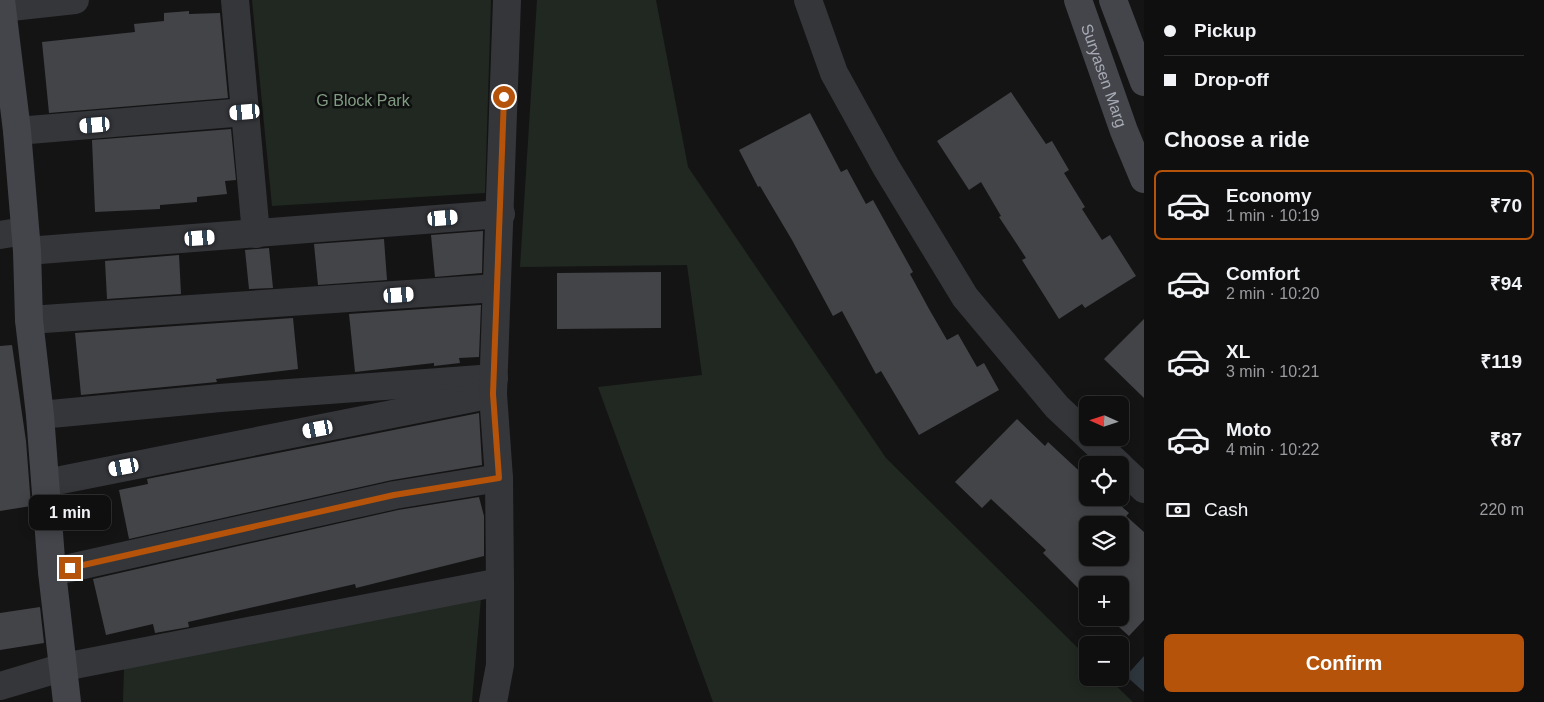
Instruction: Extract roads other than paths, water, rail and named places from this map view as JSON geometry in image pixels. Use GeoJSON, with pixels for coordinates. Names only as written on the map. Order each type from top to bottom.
{"type":"FeatureCollection","features":[{"type":"Feature","properties":{"kind":"street"},"geometry":{"type":"LineString","coordinates":[[67,702],[52,572],[46,483],[30,320],[17,239],[17,131],[2,4],[75,0]]}},
{"type":"Feature","properties":{"kind":"street"},"geometry":{"type":"LineString","coordinates":[[235,0],[256,234]]}},
{"type":"Feature","properties":{"kind":"street"},"geometry":{"type":"LineString","coordinates":[[493,702],[500,666],[500,582],[499,478],[493,386],[496,288],[501,214],[507,0]]}},
{"type":"Feature","properties":{"kind":"street"},"geometry":{"type":"LineString","coordinates":[[808,0],[834,73],[886,167],[965,297],[1057,407],[1079,428]]}},
{"type":"Feature","properties":{"kind":"street","name":"Suryasen Marg"},"geometry":{"type":"LineString","coordinates":[[1078,0],[1124,131],[1144,179]]}},
{"type":"Feature","properties":{"kind":"street","name":"Suryasen Marg"},"geometry":{"type":"LineString","coordinates":[[1114,0],[1144,82]]}},
{"type":"Feature","properties":{"kind":"street"},"geometry":{"type":"LineString","coordinates":[[17,131],[245,112]]}},
{"type":"Feature","properties":{"kind":"street"},"geometry":{"type":"LineString","coordinates":[[17,239],[256,234],[501,214]]}},
{"type":"Feature","properties":{"kind":"street"},"geometry":{"type":"LineString","coordinates":[[30,320],[496,288]]}},
{"type":"Feature","properties":{"kind":"street"},"geometry":{"type":"LineString","coordinates":[[40,415],[220,398],[493,386]]}},
{"type":"Feature","properties":{"kind":"street"},"geometry":{"type":"LineString","coordinates":[[46,483],[493,386]]}},
{"type":"Feature","properties":{"kind":"street"},"geometry":{"type":"LineString","coordinates":[[1098,446],[1108,456]]}},
{"type":"Feature","properties":{"kind":"street"},"geometry":{"type":"LineString","coordinates":[[1129,475],[1144,488]]}},
{"type":"Feature","properties":{"kind":"street"},"geometry":{"type":"LineString","coordinates":[[52,572],[394,495],[499,478]]}},
{"type":"Feature","properties":{"kind":"street"},"geometry":{"type":"LineString","coordinates":[[0,686],[64,667],[500,582]]}},
{"type":"Feature","properties":{"kind":"park label","name":"G Block Park"},"geometry":{"type":"Point","coordinates":[363,100]}}]}
